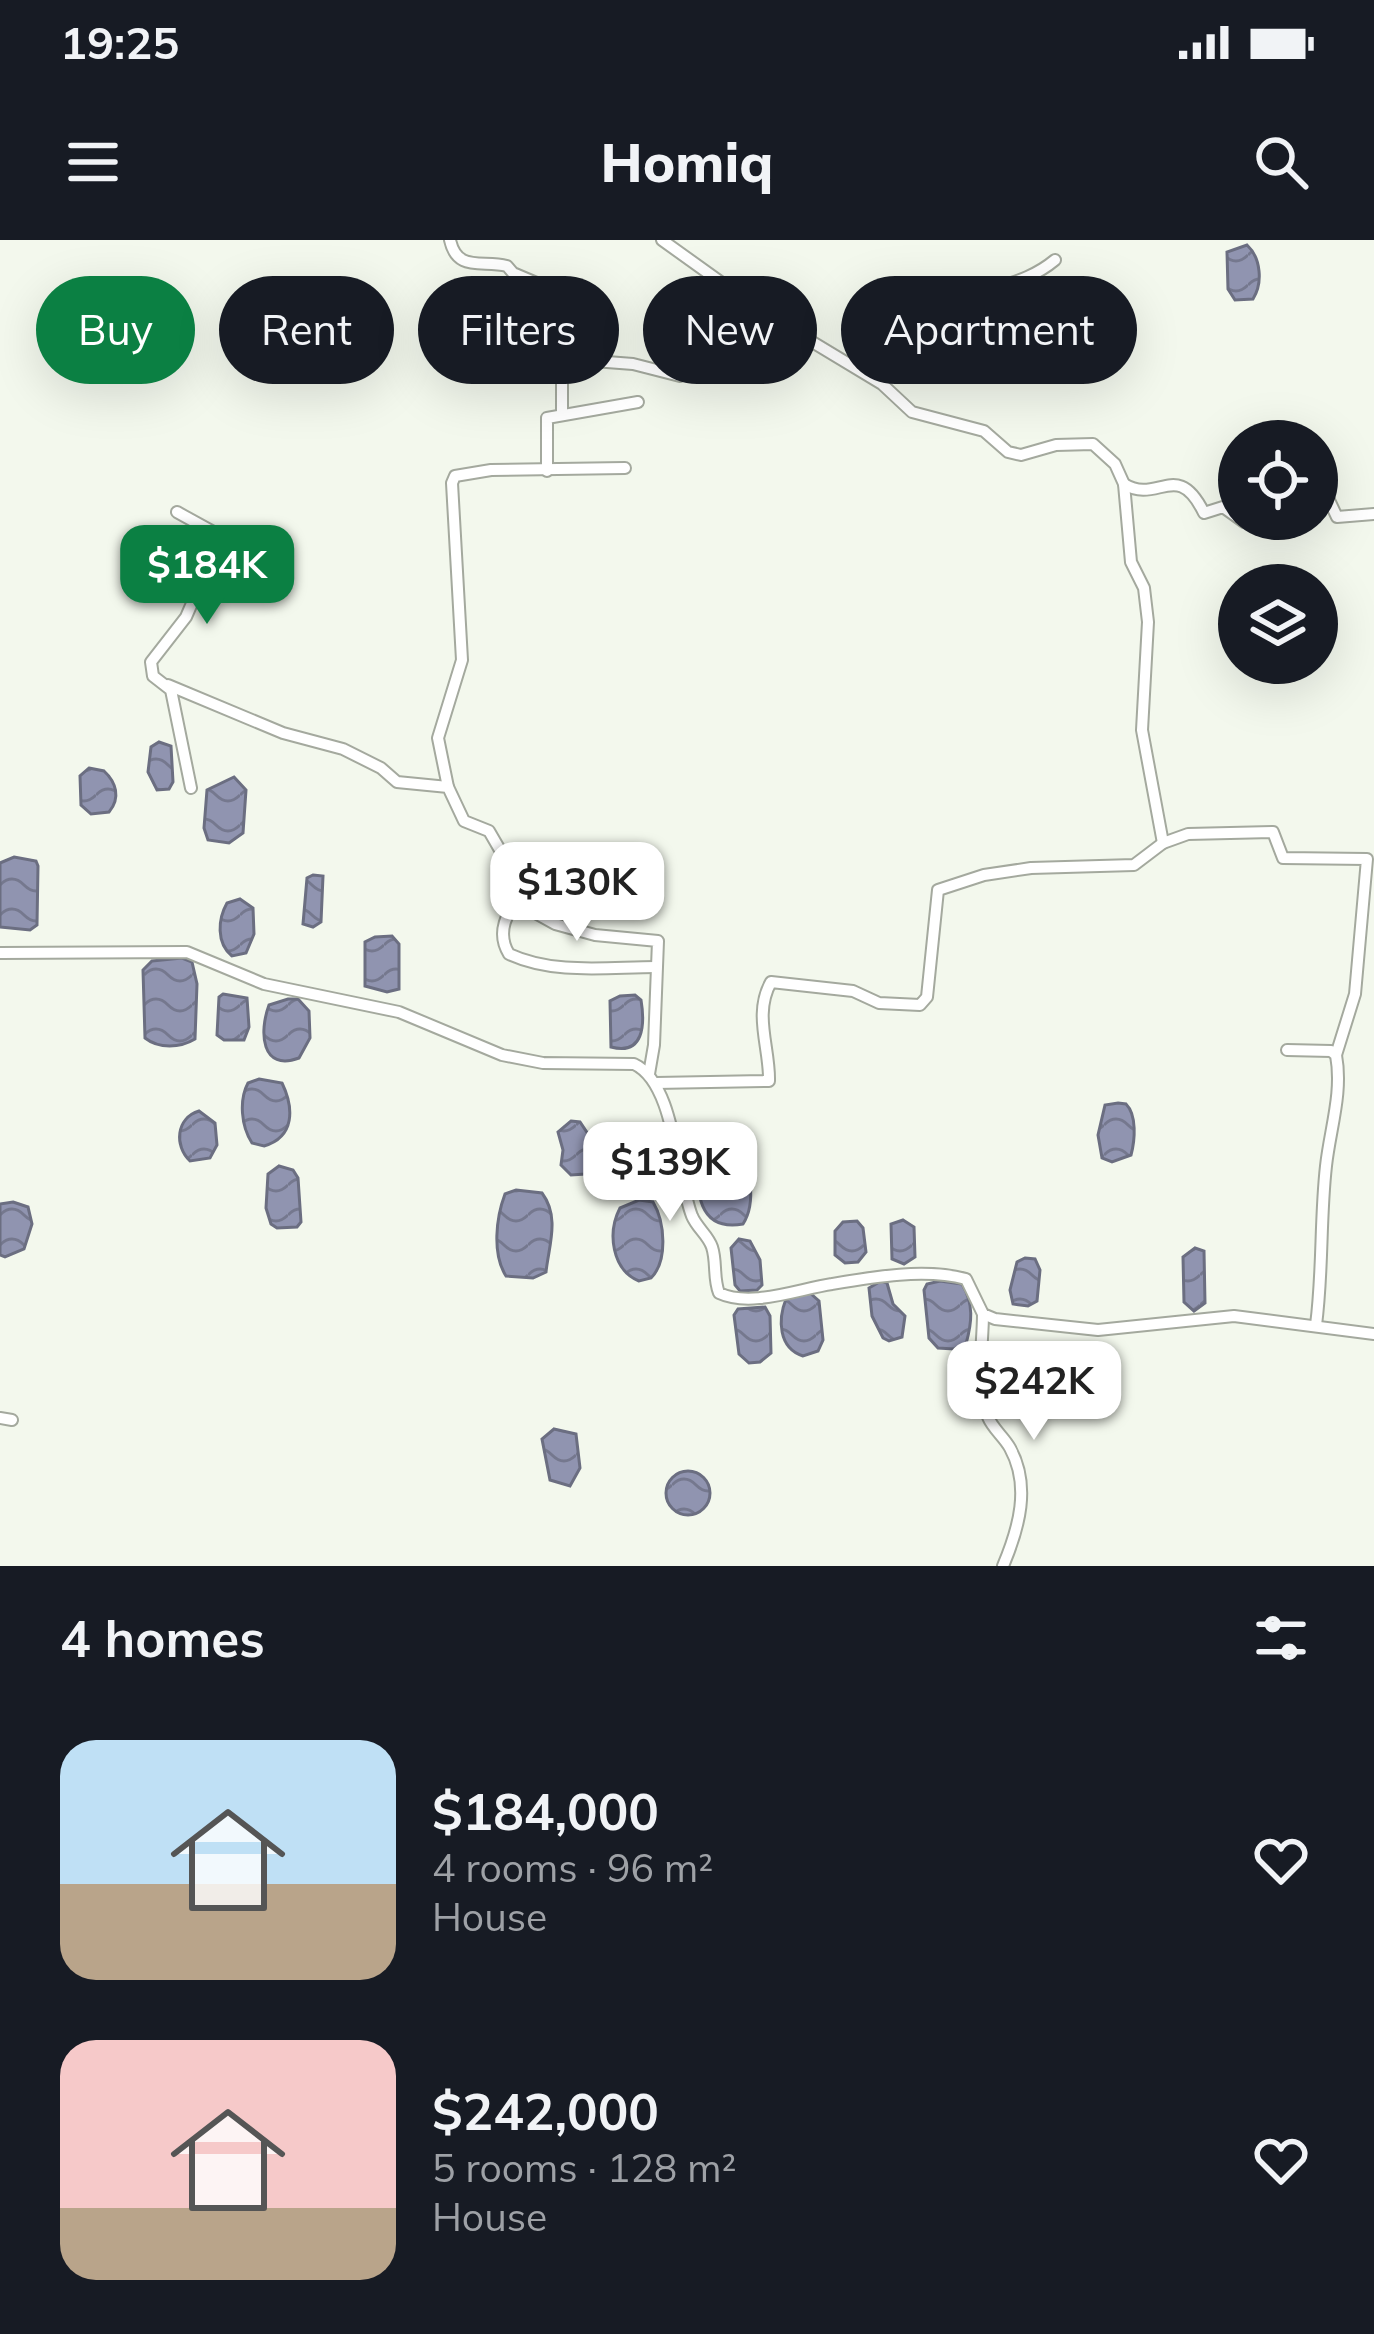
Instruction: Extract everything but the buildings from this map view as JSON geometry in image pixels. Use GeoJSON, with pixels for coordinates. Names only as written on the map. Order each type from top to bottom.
{"type":"FeatureCollection","features":[{"type":"Feature","properties":{"kind":"street"},"geometry":{"type":"LineString","coordinates":[[450,240],[456,258],[463,263],[506,266],[520,276]]}},
{"type":"Feature","properties":{"kind":"street"},"geometry":{"type":"LineString","coordinates":[[662,240],[761,310],[841,356]]}},
{"type":"Feature","properties":{"kind":"street"},"geometry":{"type":"LineString","coordinates":[[1030,276],[1055,260]]}},
{"type":"Feature","properties":{"kind":"street"},"geometry":{"type":"LineString","coordinates":[[562,384],[562,413]]}},
{"type":"Feature","properties":{"kind":"street"},"geometry":{"type":"LineString","coordinates":[[883,384],[912,412],[984,431],[1008,452],[1021,455],[1057,445],[1093,444],[1115,464],[1124,484],[1131,562],[1144,588],[1148,622],[1142,730],[1163,843]]}},
{"type":"Feature","properties":{"kind":"street"},"geometry":{"type":"LineString","coordinates":[[547,471],[547,418],[638,402]]}},
{"type":"Feature","properties":{"kind":"street"},"geometry":{"type":"LineString","coordinates":[[626,468],[463,472],[452,483],[462,660],[438,738],[448,787],[464,821],[489,831],[537,914],[595,935],[655,938],[659,945],[653,1079],[674,1137],[681,1185],[692,1216],[712,1248],[718,1293],[745,1298],[916,1275],[966,1280],[982,1314],[982,1394],[989,1420],[1022,1471],[1020,1513],[1003,1566]]}},
{"type":"Feature","properties":{"kind":"street"},"geometry":{"type":"LineString","coordinates":[[1124,484],[1132,490],[1184,485],[1194,492],[1204,513],[1218,509]]}},
{"type":"Feature","properties":{"kind":"street"},"geometry":{"type":"LineString","coordinates":[[177,512],[215,533],[222,551],[218,568],[199,587],[186,617],[151,662],[153,676],[283,733],[343,749],[381,768],[397,782],[448,787]]}},
{"type":"Feature","properties":{"kind":"street"},"geometry":{"type":"LineString","coordinates":[[1338,518],[1374,514]]}},
{"type":"Feature","properties":{"kind":"street"},"geometry":{"type":"LineString","coordinates":[[168,685],[191,788]]}},
{"type":"Feature","properties":{"kind":"street"},"geometry":{"type":"LineString","coordinates":[[0,953],[187,952],[264,984],[399,1012],[502,1055],[543,1064],[634,1064],[653,1079],[769,1081],[761,1030],[771,982],[853,992],[879,1003],[920,1005],[927,997],[938,890],[984,875],[1052,865],[1134,865],[1163,843],[1188,834],[1274,832],[1283,858],[1367,859],[1355,994],[1336,1055],[1337,1094],[1326,1162],[1321,1221],[1324,1255],[1316,1325]]}},
{"type":"Feature","properties":{"kind":"street"},"geometry":{"type":"LineString","coordinates":[[523,895],[502,930],[509,954],[561,967],[656,967]]}},
{"type":"Feature","properties":{"kind":"street"},"geometry":{"type":"LineString","coordinates":[[1287,1050],[1336,1055]]}},
{"type":"Feature","properties":{"kind":"street"},"geometry":{"type":"LineString","coordinates":[[982,1314],[1098,1330],[1234,1316],[1374,1334]]}},
{"type":"Feature","properties":{"kind":"water"},"geometry":{"type":"Polygon","coordinates":[[[1247,245],[1258,264],[1258,286],[1253,299],[1235,300],[1228,289],[1227,252],[1247,245]]]}},
{"type":"Feature","properties":{"kind":"water"},"geometry":{"type":"Polygon","coordinates":[[[159,742],[171,746],[173,782],[169,789],[157,790],[148,772],[151,747],[159,742]]]}},
{"type":"Feature","properties":{"kind":"water"},"geometry":{"type":"Polygon","coordinates":[[[89,768],[104,771],[114,785],[116,796],[109,812],[91,814],[81,805],[80,776],[89,768]]]}},
{"type":"Feature","properties":{"kind":"water"},"geometry":{"type":"Polygon","coordinates":[[[234,777],[246,790],[243,833],[229,843],[208,840],[204,828],[207,790],[234,777]]]}},
{"type":"Feature","properties":{"kind":"water"},"geometry":{"type":"Polygon","coordinates":[[[14,857],[36,861],[38,866],[37,925],[30,930],[0,927],[0,863],[14,857]]]}},
{"type":"Feature","properties":{"kind":"water"},"geometry":{"type":"Polygon","coordinates":[[[323,876],[321,922],[313,927],[303,924],[307,878],[323,876]]]}},
{"type":"Feature","properties":{"kind":"water"},"geometry":{"type":"Polygon","coordinates":[[[240,899],[253,908],[254,934],[246,953],[232,956],[223,944],[220,923],[227,903],[240,899]]]}},
{"type":"Feature","properties":{"kind":"water"},"geometry":{"type":"Polygon","coordinates":[[[392,936],[399,944],[399,989],[387,992],[365,986],[365,942],[392,936]]]}},
{"type":"Feature","properties":{"kind":"water"},"geometry":{"type":"Polygon","coordinates":[[[182,958],[192,962],[197,984],[195,1039],[163,1046],[145,1038],[143,970],[152,961],[182,958]]]}},
{"type":"Feature","properties":{"kind":"water"},"geometry":{"type":"Polygon","coordinates":[[[223,994],[247,998],[249,1027],[244,1040],[224,1040],[217,1035],[223,994]]]}},
{"type":"Feature","properties":{"kind":"water"},"geometry":{"type":"Polygon","coordinates":[[[635,995],[641,1000],[643,1019],[636,1042],[622,1049],[611,1047],[610,1001],[635,995]]]}},
{"type":"Feature","properties":{"kind":"water"},"geometry":{"type":"Polygon","coordinates":[[[298,999],[309,1011],[310,1038],[299,1058],[286,1061],[270,1055],[264,1027],[269,1005],[298,999]]]}},
{"type":"Feature","properties":{"kind":"water"},"geometry":{"type":"Polygon","coordinates":[[[259,1079],[282,1083],[290,1112],[282,1136],[264,1146],[252,1143],[242,1113],[248,1083],[259,1079]]]}},
{"type":"Feature","properties":{"kind":"water"},"geometry":{"type":"Polygon","coordinates":[[[1126,1104],[1132,1114],[1133,1142],[1131,1155],[1112,1162],[1102,1158],[1098,1135],[1105,1105],[1126,1104]]]}},
{"type":"Feature","properties":{"kind":"water"},"geometry":{"type":"Polygon","coordinates":[[[199,1111],[215,1123],[217,1145],[210,1158],[190,1161],[181,1148],[180,1133],[186,1120],[199,1111]]]}},
{"type":"Feature","properties":{"kind":"water"},"geometry":{"type":"Polygon","coordinates":[[[571,1121],[580,1122],[588,1134],[585,1174],[571,1175],[561,1165],[558,1132],[571,1121]]]}},
{"type":"Feature","properties":{"kind":"water"},"geometry":{"type":"Polygon","coordinates":[[[624,1127],[642,1129],[643,1153],[649,1160],[646,1178],[635,1182],[616,1178],[612,1161],[616,1133],[624,1127]]]}},
{"type":"Feature","properties":{"kind":"water"},"geometry":{"type":"Polygon","coordinates":[[[734,1146],[745,1162],[751,1195],[743,1224],[728,1225],[716,1222],[703,1206],[697,1156],[707,1147],[734,1146]]]}},
{"type":"Feature","properties":{"kind":"water"},"geometry":{"type":"Polygon","coordinates":[[[279,1166],[293,1170],[298,1178],[301,1222],[297,1227],[277,1228],[266,1208],[268,1174],[279,1166]]]}},
{"type":"Feature","properties":{"kind":"water"},"geometry":{"type":"Polygon","coordinates":[[[516,1190],[542,1193],[551,1212],[546,1272],[533,1278],[506,1276],[499,1257],[502,1204],[505,1194],[516,1190]]]}},
{"type":"Feature","properties":{"kind":"water"},"geometry":{"type":"Polygon","coordinates":[[[639,1200],[653,1202],[663,1241],[656,1271],[639,1281],[618,1260],[613,1239],[620,1208],[639,1200]]]}},
{"type":"Feature","properties":{"kind":"water"},"geometry":{"type":"Polygon","coordinates":[[[0,1204],[28,1207],[32,1224],[24,1249],[5,1257],[0,1255],[0,1204]]]}},
{"type":"Feature","properties":{"kind":"water"},"geometry":{"type":"Polygon","coordinates":[[[903,1220],[914,1227],[915,1257],[904,1264],[892,1259],[891,1224],[903,1220]]]}},
{"type":"Feature","properties":{"kind":"water"},"geometry":{"type":"Polygon","coordinates":[[[857,1221],[863,1228],[866,1252],[858,1262],[845,1263],[835,1255],[835,1231],[843,1222],[857,1221]]]}},
{"type":"Feature","properties":{"kind":"water"},"geometry":{"type":"Polygon","coordinates":[[[739,1239],[750,1241],[760,1260],[762,1285],[757,1290],[740,1291],[735,1285],[731,1248],[739,1239]]]}},
{"type":"Feature","properties":{"kind":"water"},"geometry":{"type":"Polygon","coordinates":[[[1195,1248],[1204,1251],[1205,1303],[1194,1311],[1184,1302],[1183,1257],[1195,1248]]]}},
{"type":"Feature","properties":{"kind":"water"},"geometry":{"type":"Polygon","coordinates":[[[1035,1259],[1040,1270],[1037,1301],[1028,1306],[1013,1304],[1010,1290],[1017,1262],[1035,1259]]]}},
{"type":"Feature","properties":{"kind":"water"},"geometry":{"type":"Polygon","coordinates":[[[887,1283],[893,1304],[905,1316],[902,1337],[889,1341],[872,1316],[869,1288],[887,1283]]]}},
{"type":"Feature","properties":{"kind":"water"},"geometry":{"type":"Polygon","coordinates":[[[927,1284],[962,1284],[970,1306],[966,1344],[954,1349],[938,1348],[929,1338],[924,1290],[927,1284]]]}},
{"type":"Feature","properties":{"kind":"water"},"geometry":{"type":"Polygon","coordinates":[[[810,1293],[819,1301],[823,1340],[818,1351],[803,1356],[785,1340],[782,1315],[786,1299],[810,1293]]]}},
{"type":"Feature","properties":{"kind":"water"},"geometry":{"type":"Polygon","coordinates":[[[765,1307],[770,1316],[771,1353],[760,1362],[749,1363],[739,1354],[734,1315],[738,1309],[765,1307]]]}},
{"type":"Feature","properties":{"kind":"water"},"geometry":{"type":"Polygon","coordinates":[[[554,1429],[576,1434],[580,1468],[570,1486],[550,1480],[542,1439],[554,1429]]]}},
{"type":"Feature","properties":{"kind":"water"},"geometry":{"type":"Polygon","coordinates":[[[688,1471],[703,1478],[710,1493],[703,1508],[688,1515],[673,1508],[666,1493],[673,1478],[688,1471]]]}}]}
